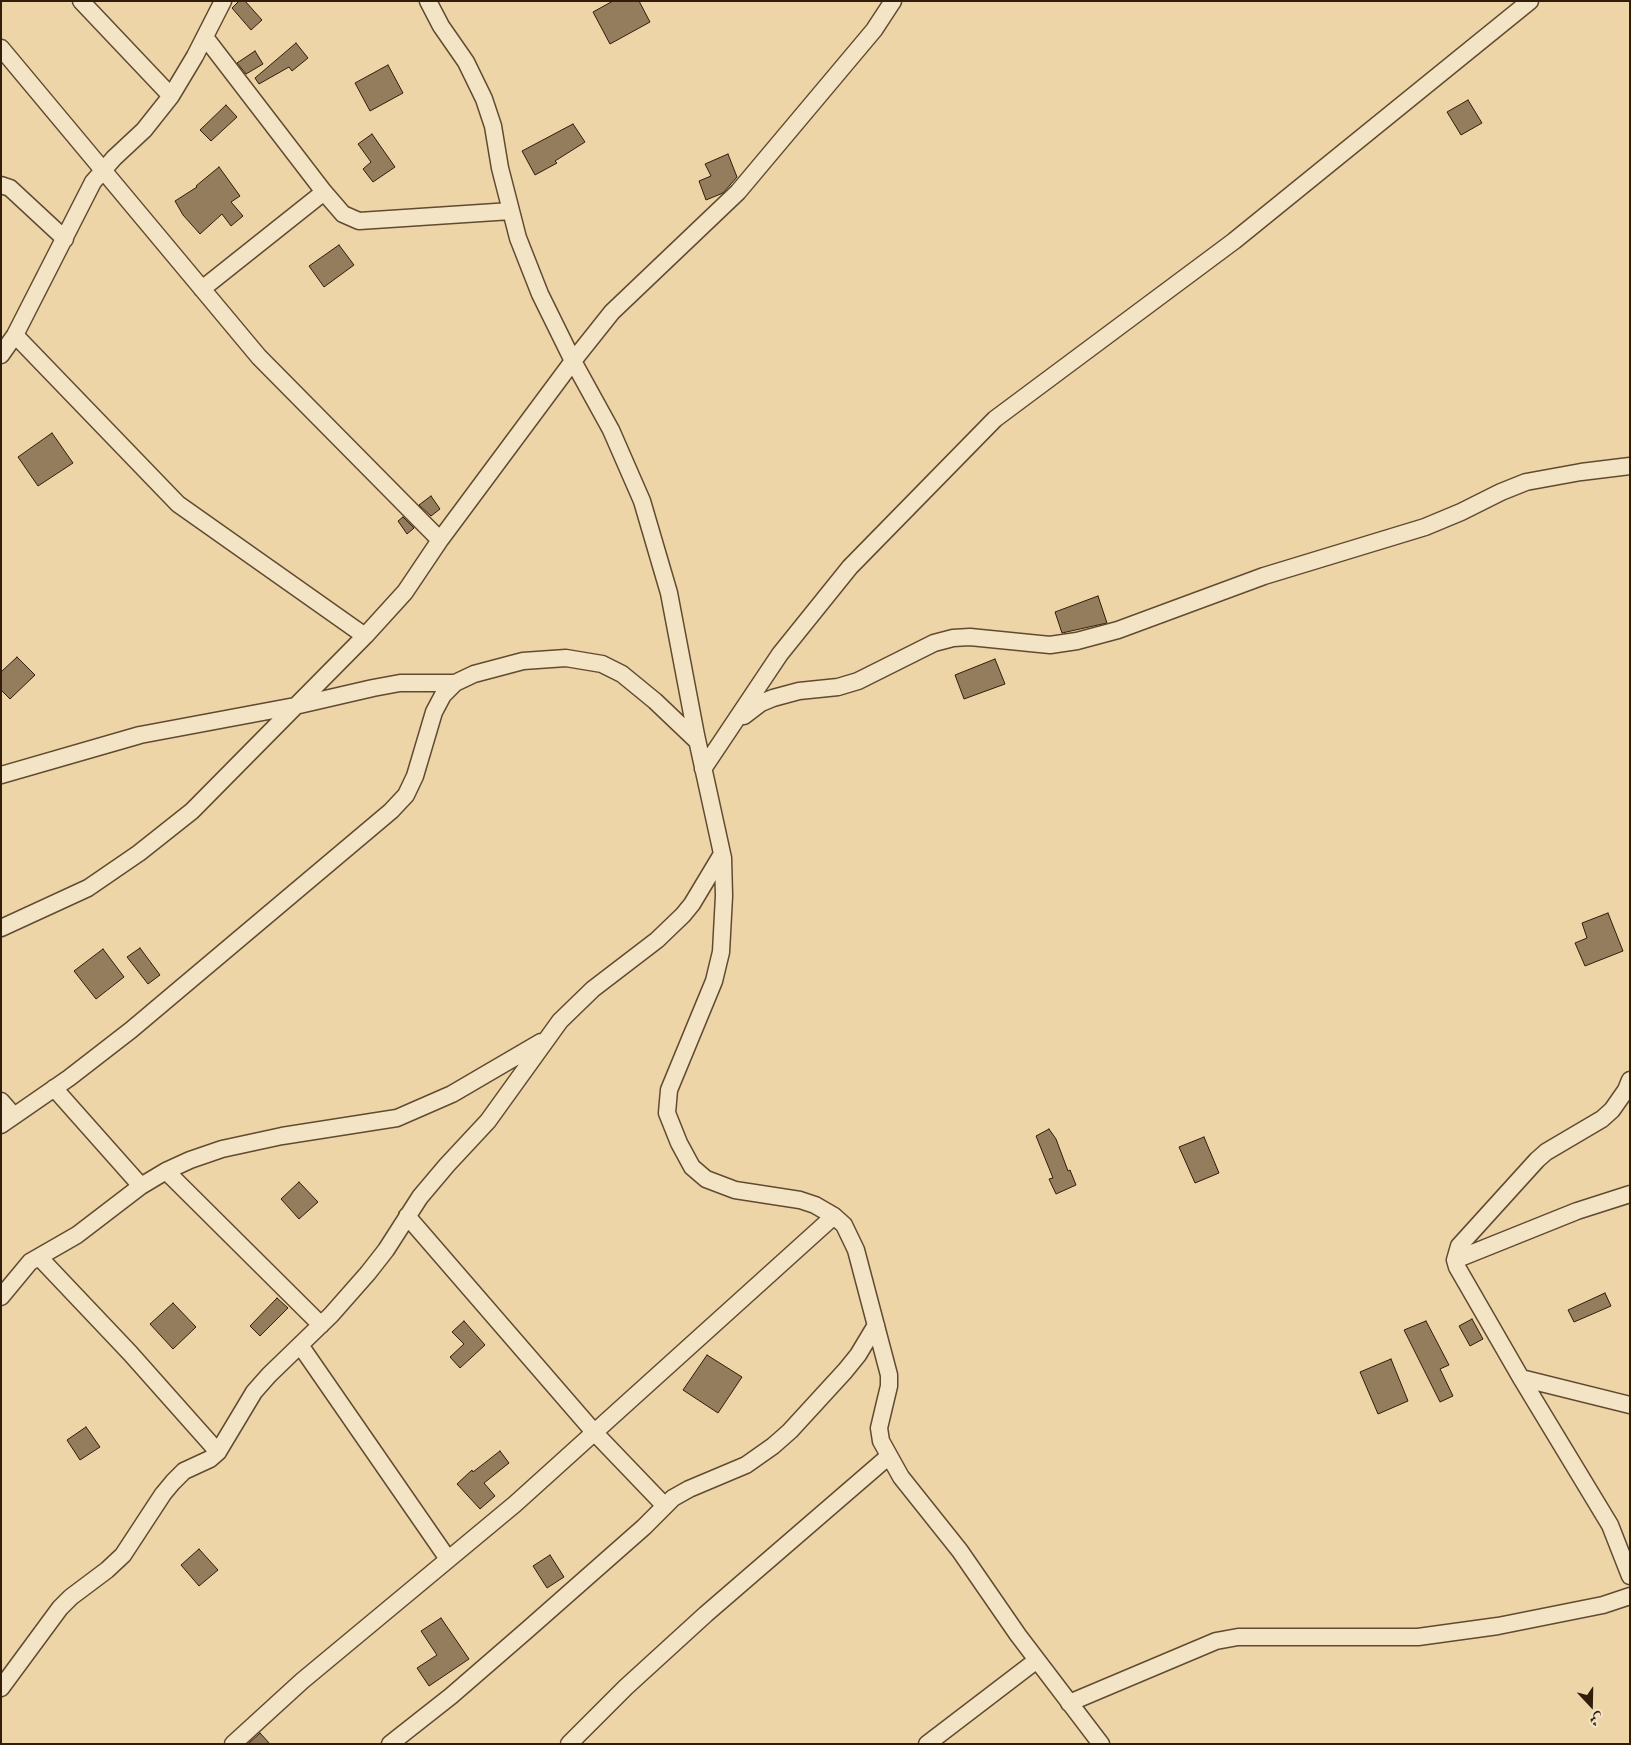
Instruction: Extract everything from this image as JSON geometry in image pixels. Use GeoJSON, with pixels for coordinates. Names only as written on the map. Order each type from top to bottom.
{"type":"FeatureCollection","features":[{"type":"Feature","properties":{"kind":"street"},"geometry":{"type":"LineString","coordinates":[[81,1],[171,96]]}},
{"type":"Feature","properties":{"kind":"street"},"geometry":{"type":"LineString","coordinates":[[1,355],[15,335],[93,182],[114,158],[144,130],[171,96],[223,1]]}},
{"type":"Feature","properties":{"kind":"street"},"geometry":{"type":"LineString","coordinates":[[428,1],[441,26],[466,62],[484,99],[518,238],[540,294],[573,361],[611,430],[642,501],[669,593],[697,741],[722,854],[724,896],[721,952],[714,981],[669,1090],[668,1113],[679,1143],[692,1167],[706,1179],[735,1190],[800,1200],[815,1205],[834,1216],[844,1225],[856,1250],[889,1375],[889,1386],[879,1428],[881,1441],[902,1477],[960,1551],[1037,1660],[1101,1744]]}},
{"type":"Feature","properties":{"kind":"street"},"geometry":{"type":"LineString","coordinates":[[1,928],[88,888],[192,811],[364,636],[405,592],[440,540],[573,361],[612,312],[738,192],[874,30],[894,1]]}},
{"type":"Feature","properties":{"kind":"street"},"geometry":{"type":"LineString","coordinates":[[704,769],[780,654],[850,567],[995,419],[1234,241],[1530,1]]}},
{"type":"Feature","properties":{"kind":"street"},"geometry":{"type":"LineString","coordinates":[[205,36],[324,192],[343,214],[359,221],[511,211]]}},
{"type":"Feature","properties":{"kind":"street"},"geometry":{"type":"LineString","coordinates":[[1,48],[259,357],[440,540]]}},
{"type":"Feature","properties":{"kind":"street"},"geometry":{"type":"LineString","coordinates":[[1,185],[10,188],[65,239]]}},
{"type":"Feature","properties":{"kind":"street"},"geometry":{"type":"LineString","coordinates":[[202,289],[324,192]]}},
{"type":"Feature","properties":{"kind":"street"},"geometry":{"type":"LineString","coordinates":[[15,335],[178,504],[364,636]]}},
{"type":"Feature","properties":{"kind":"street"},"geometry":{"type":"LineString","coordinates":[[732,726],[761,703],[799,691],[832,688],[858,681],[934,642],[970,637],[1050,644],[1077,641],[1118,630],[1264,576],[1425,527],[1526,482],[1581,472],[1630,466]]}},
{"type":"Feature","properties":{"kind":"street"},"geometry":{"type":"LineString","coordinates":[[1,1101],[8,1121],[132,1030],[391,811],[406,795],[414,776],[434,712],[443,695],[455,683],[474,674],[523,661],[566,658],[602,664],[622,674],[655,701],[697,741]]}},
{"type":"Feature","properties":{"kind":"street"},"geometry":{"type":"LineString","coordinates":[[1,776],[140,735],[295,706],[400,683],[455,683]]}},
{"type":"Feature","properties":{"kind":"street"},"geometry":{"type":"LineString","coordinates":[[1,1688],[7,1670],[60,1608],[123,1555],[162,1494],[173,1482],[184,1471],[210,1459],[218,1452],[254,1392],[368,1273],[430,1185],[471,1141],[500,1105],[547,1039],[572,1008],[593,989],[657,940],[683,915],[692,904],[722,854]]}},
{"type":"Feature","properties":{"kind":"street"},"geometry":{"type":"LineString","coordinates":[[1,1297],[30,1262],[77,1236],[141,1186],[166,1170],[222,1149],[282,1136],[397,1118],[452,1094],[547,1039]]}},
{"type":"Feature","properties":{"kind":"street"},"geometry":{"type":"LineString","coordinates":[[1630,1080],[1626,1090],[1612,1110],[1602,1119],[1546,1152],[1537,1160],[1459,1246],[1455,1260],[1457,1267],[1521,1378],[1606,1518],[1630,1576]]}},
{"type":"Feature","properties":{"kind":"street"},"geometry":{"type":"LineString","coordinates":[[54,1088],[141,1186]]}},
{"type":"Feature","properties":{"kind":"street"},"geometry":{"type":"LineString","coordinates":[[166,1170],[321,1324]]}},
{"type":"Feature","properties":{"kind":"street"},"geometry":{"type":"LineString","coordinates":[[1455,1260],[1576,1211],[1630,1194]]}},
{"type":"Feature","properties":{"kind":"street"},"geometry":{"type":"LineString","coordinates":[[407,1216],[594,1432],[665,1506]]}},
{"type":"Feature","properties":{"kind":"street"},"geometry":{"type":"LineString","coordinates":[[233,1744],[302,1681],[515,1504],[834,1216]]}},
{"type":"Feature","properties":{"kind":"street"},"geometry":{"type":"LineString","coordinates":[[38,1257],[130,1353],[218,1452]]}},
{"type":"Feature","properties":{"kind":"street"},"geometry":{"type":"LineString","coordinates":[[390,1744],[458,1689],[624,1545],[680,1493],[746,1465],[773,1446],[845,1371],[858,1355],[876,1324]]}},
{"type":"Feature","properties":{"kind":"street"},"geometry":{"type":"LineString","coordinates":[[300,1345],[448,1559]]}},
{"type":"Feature","properties":{"kind":"street"},"geometry":{"type":"LineString","coordinates":[[1521,1378],[1630,1405]]}},
{"type":"Feature","properties":{"kind":"street"},"geometry":{"type":"LineString","coordinates":[[569,1744],[626,1687],[706,1614],[889,1456]]}},
{"type":"Feature","properties":{"kind":"street"},"geometry":{"type":"LineString","coordinates":[[1069,1703],[1216,1641],[1238,1637],[1418,1637],[1498,1626],[1603,1605],[1630,1596]]}},
{"type":"Feature","properties":{"kind":"street"},"geometry":{"type":"LineString","coordinates":[[927,1744],[1037,1660]]}},
{"type":"Feature","properties":{"kind":"building"},"geometry":{"type":"Polygon","coordinates":[[[239,1],[245,1],[262,20],[251,30],[232,8],[239,1]]]}},
{"type":"Feature","properties":{"kind":"building"},"geometry":{"type":"Polygon","coordinates":[[[613,1],[639,1],[650,22],[610,44],[593,12],[613,1]]]}},
{"type":"Feature","properties":{"kind":"building"},"geometry":{"type":"Polygon","coordinates":[[[296,43],[308,58],[292,71],[289,67],[259,84],[255,78],[296,43]]]}},
{"type":"Feature","properties":{"kind":"building"},"geometry":{"type":"Polygon","coordinates":[[[255,51],[263,64],[246,74],[237,63],[255,51]]]}},
{"type":"Feature","properties":{"kind":"building"},"geometry":{"type":"Polygon","coordinates":[[[388,65],[403,93],[370,111],[355,83],[388,65]]]}},
{"type":"Feature","properties":{"kind":"building"},"geometry":{"type":"Polygon","coordinates":[[[1468,100],[1482,123],[1461,135],[1447,112],[1468,100]]]}},
{"type":"Feature","properties":{"kind":"building"},"geometry":{"type":"Polygon","coordinates":[[[226,105],[237,117],[211,141],[200,130],[226,105]]]}},
{"type":"Feature","properties":{"kind":"building"},"geometry":{"type":"Polygon","coordinates":[[[573,124],[585,142],[555,161],[557,163],[535,175],[522,151],[573,124]]]}},
{"type":"Feature","properties":{"kind":"building"},"geometry":{"type":"Polygon","coordinates":[[[372,134],[395,167],[373,182],[363,169],[371,162],[358,144],[372,134]]]}},
{"type":"Feature","properties":{"kind":"building"},"geometry":{"type":"Polygon","coordinates":[[[728,154],[737,177],[723,193],[706,200],[699,181],[711,176],[705,164],[728,154]]]}},
{"type":"Feature","properties":{"kind":"building"},"geometry":{"type":"Polygon","coordinates":[[[219,167],[240,196],[231,202],[243,216],[231,226],[222,214],[200,234],[183,215],[175,201],[197,187],[219,167]]]}},
{"type":"Feature","properties":{"kind":"building"},"geometry":{"type":"Polygon","coordinates":[[[339,245],[354,265],[324,287],[309,266],[339,245]]]}},
{"type":"Feature","properties":{"kind":"building"},"geometry":{"type":"Polygon","coordinates":[[[52,433],[73,463],[38,486],[18,457],[52,433]]]}},
{"type":"Feature","properties":{"kind":"building"},"geometry":{"type":"Polygon","coordinates":[[[431,496],[440,509],[431,516],[419,505],[431,496]]]}},
{"type":"Feature","properties":{"kind":"building"},"geometry":{"type":"Polygon","coordinates":[[[403,517],[414,528],[407,534],[398,521],[403,517]]]}},
{"type":"Feature","properties":{"kind":"building"},"geometry":{"type":"Polygon","coordinates":[[[1098,596],[1107,623],[1062,633],[1055,612],[1098,596]]]}},
{"type":"Feature","properties":{"kind":"building"},"geometry":{"type":"Polygon","coordinates":[[[17,657],[35,675],[10,699],[1,690],[1,672],[17,657]]]}},
{"type":"Feature","properties":{"kind":"building"},"geometry":{"type":"Polygon","coordinates":[[[995,659],[1005,684],[964,699],[955,675],[995,659]]]}},
{"type":"Feature","properties":{"kind":"building"},"geometry":{"type":"Polygon","coordinates":[[[1608,913],[1623,951],[1585,966],[1575,943],[1587,938],[1582,923],[1608,913]]]}},
{"type":"Feature","properties":{"kind":"building"},"geometry":{"type":"Polygon","coordinates":[[[140,948],[160,975],[148,984],[127,957],[140,948]]]}},
{"type":"Feature","properties":{"kind":"building"},"geometry":{"type":"Polygon","coordinates":[[[103,949],[124,977],[96,999],[74,971],[103,949]]]}},
{"type":"Feature","properties":{"kind":"building"},"geometry":{"type":"Polygon","coordinates":[[[1049,1129],[1056,1139],[1068,1171],[1070,1170],[1076,1185],[1056,1194],[1049,1179],[1053,1178],[1036,1136],[1049,1129]]]}},
{"type":"Feature","properties":{"kind":"building"},"geometry":{"type":"Polygon","coordinates":[[[1204,1137],[1219,1173],[1195,1183],[1179,1147],[1204,1137]]]}},
{"type":"Feature","properties":{"kind":"building"},"geometry":{"type":"Polygon","coordinates":[[[299,1182],[318,1202],[299,1219],[281,1199],[299,1182]]]}},
{"type":"Feature","properties":{"kind":"building"},"geometry":{"type":"Polygon","coordinates":[[[1605,1293],[1611,1306],[1574,1322],[1568,1310],[1605,1293]]]}},
{"type":"Feature","properties":{"kind":"building"},"geometry":{"type":"Polygon","coordinates":[[[277,1298],[288,1308],[260,1336],[250,1326],[277,1298]]]}},
{"type":"Feature","properties":{"kind":"building"},"geometry":{"type":"Polygon","coordinates":[[[173,1303],[196,1327],[173,1349],[150,1324],[173,1303]]]}},
{"type":"Feature","properties":{"kind":"building"},"geometry":{"type":"Polygon","coordinates":[[[1472,1319],[1483,1339],[1470,1346],[1459,1326],[1472,1319]]]}},
{"type":"Feature","properties":{"kind":"building"},"geometry":{"type":"Polygon","coordinates":[[[464,1321],[485,1345],[460,1368],[450,1357],[464,1344],[452,1332],[464,1321]]]}},
{"type":"Feature","properties":{"kind":"building"},"geometry":{"type":"Polygon","coordinates":[[[1426,1321],[1449,1365],[1440,1369],[1453,1396],[1440,1402],[1404,1330],[1426,1321]]]}},
{"type":"Feature","properties":{"kind":"building"},"geometry":{"type":"Polygon","coordinates":[[[707,1355],[742,1377],[718,1413],[683,1390],[707,1355]]]}},
{"type":"Feature","properties":{"kind":"building"},"geometry":{"type":"Polygon","coordinates":[[[1391,1359],[1408,1401],[1378,1414],[1360,1372],[1391,1359]]]}},
{"type":"Feature","properties":{"kind":"building"},"geometry":{"type":"Polygon","coordinates":[[[86,1427],[100,1447],[80,1460],[67,1440],[86,1427]]]}},
{"type":"Feature","properties":{"kind":"building"},"geometry":{"type":"Polygon","coordinates":[[[500,1451],[509,1463],[484,1483],[495,1496],[480,1509],[457,1484],[472,1470],[473,1472],[500,1451]]]}},
{"type":"Feature","properties":{"kind":"building"},"geometry":{"type":"Polygon","coordinates":[[[199,1549],[218,1570],[199,1586],[181,1565],[199,1549]]]}},
{"type":"Feature","properties":{"kind":"building"},"geometry":{"type":"Polygon","coordinates":[[[550,1555],[564,1577],[547,1588],[533,1566],[550,1555]]]}},
{"type":"Feature","properties":{"kind":"building"},"geometry":{"type":"Polygon","coordinates":[[[441,1618],[469,1659],[429,1686],[417,1668],[437,1655],[421,1631],[441,1618]]]}},
{"type":"Feature","properties":{"kind":"building"},"geometry":{"type":"Polygon","coordinates":[[[260,1733],[270,1744],[248,1744],[260,1733]]]}}]}
